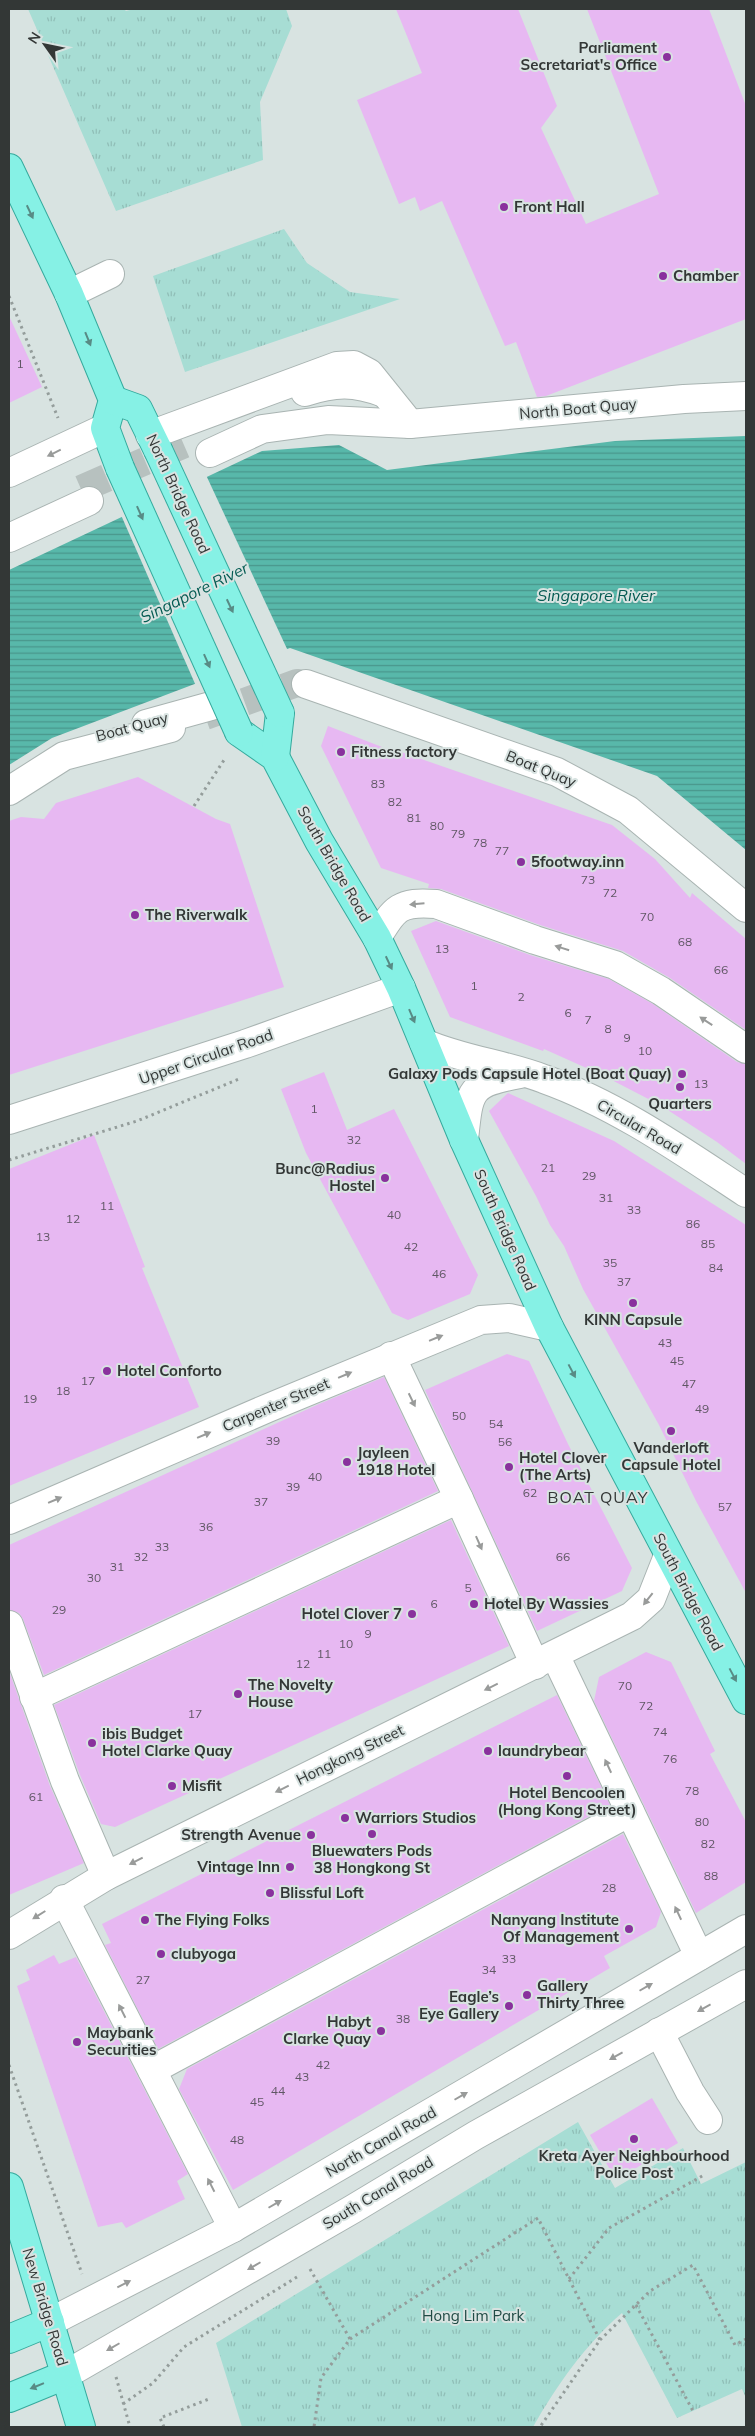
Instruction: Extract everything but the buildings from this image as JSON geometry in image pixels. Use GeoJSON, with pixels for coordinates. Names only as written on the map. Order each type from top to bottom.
{"type":"FeatureCollection","features":[{"type":"Feature","properties":{"kind":"main road"},"geometry":{"type":"LineString","coordinates":[[9,168],[69,294],[113,400],[105,428]]}},
{"type":"Feature","properties":{"kind":"main road","name":"North Bridge Road"},"geometry":{"type":"LineString","coordinates":[[113,400],[138,409],[177,441],[280,713],[275,757]]}},
{"type":"Feature","properties":{"kind":"main road","name":"South Bridge Road"},"geometry":{"type":"LineString","coordinates":[[105,428],[120,468],[239,732],[275,757],[319,841],[377,938],[401,988],[464,1140],[549,1327],[668,1556],[746,1700]]}},
{"type":"Feature","properties":{"kind":"main road","name":"New Bridge Road"},"geometry":{"type":"LineString","coordinates":[[9,2187],[81,2427]]}},
{"type":"Feature","properties":{"kind":"main road","name":"North Canal Road"},"geometry":{"type":"LineString","coordinates":[[9,2339],[50,2322]]}},
{"type":"Feature","properties":{"kind":"main road","name":"South Canal Road"},"geometry":{"type":"LineString","coordinates":[[9,2398],[65,2374]]}},
{"type":"Feature","properties":{"kind":"street"},"geometry":{"type":"LineString","coordinates":[[69,294],[110,274]]}},
{"type":"Feature","properties":{"kind":"street"},"geometry":{"type":"LineString","coordinates":[[177,441],[337,366],[354,365],[369,373],[410,424]]}},
{"type":"Feature","properties":{"kind":"street","name":"North Boat Quay"},"geometry":{"type":"LineString","coordinates":[[177,441],[328,420],[410,424],[684,399],[746,396]]}},
{"type":"Feature","properties":{"kind":"street"},"geometry":{"type":"LineString","coordinates":[[9,473],[105,428]]}},
{"type":"Feature","properties":{"kind":"street"},"geometry":{"type":"LineString","coordinates":[[9,519],[85,495],[9,538]]}},
{"type":"Feature","properties":{"kind":"street","name":"Boat Quay"},"geometry":{"type":"LineString","coordinates":[[306,684],[557,772],[628,810],[746,908]]}},
{"type":"Feature","properties":{"kind":"street","name":"Boat Quay"},"geometry":{"type":"LineString","coordinates":[[64,756],[62,747],[211,706]]}},
{"type":"Feature","properties":{"kind":"street","name":"Boat Quay"},"geometry":{"type":"LineString","coordinates":[[9,791],[64,756],[170,728]]}},
{"type":"Feature","properties":{"kind":"street"},"geometry":{"type":"LineString","coordinates":[[377,938],[390,914],[400,906],[418,902],[436,904],[535,940],[615,965],[660,991],[746,1049]]}},
{"type":"Feature","properties":{"kind":"street","name":"Upper Circular Road"},"geometry":{"type":"LineString","coordinates":[[14,1113],[226,1050],[401,988]]}},
{"type":"Feature","properties":{"kind":"street","name":"Circular Road"},"geometry":{"type":"LineString","coordinates":[[424,1043],[473,1061],[526,1072],[575,1091],[618,1112],[746,1193]]}},
{"type":"Feature","properties":{"kind":"street"},"geometry":{"type":"LineString","coordinates":[[464,1140],[468,1108],[477,1087],[492,1078],[526,1072]]}},
{"type":"Feature","properties":{"kind":"street","name":"Carpenter Street"},"geometry":{"type":"LineString","coordinates":[[9,1518],[391,1356],[481,1320],[509,1318],[549,1327]]}},
{"type":"Feature","properties":{"kind":"street"},"geometry":{"type":"LineString","coordinates":[[391,1356],[459,1498],[545,1660],[630,1812],[699,1956]]}},
{"type":"Feature","properties":{"kind":"street"},"geometry":{"type":"LineString","coordinates":[[34,1697],[459,1498]]}},
{"type":"Feature","properties":{"kind":"street","name":"Hongkong Street"},"geometry":{"type":"LineString","coordinates":[[9,1935],[64,1899],[106,1876],[632,1616],[651,1599],[668,1556]]}},
{"type":"Feature","properties":{"kind":"street"},"geometry":{"type":"LineString","coordinates":[[9,1625],[65,1781],[106,1876]]}},
{"type":"Feature","properties":{"kind":"street"},"geometry":{"type":"LineString","coordinates":[[152,2070],[630,1812]]}},
{"type":"Feature","properties":{"kind":"street"},"geometry":{"type":"LineString","coordinates":[[64,1899],[233,2228]]}},
{"type":"Feature","properties":{"kind":"street","name":"North Canal Road"},"geometry":{"type":"LineString","coordinates":[[50,2322],[233,2228],[746,1929]]}},
{"type":"Feature","properties":{"kind":"street","name":"South Canal Road"},"geometry":{"type":"LineString","coordinates":[[65,2374],[353,2209],[476,2135],[746,1984]]}},
{"type":"Feature","properties":{"kind":"street"},"geometry":{"type":"LineString","coordinates":[[658,2032],[690,2092],[708,2120]]}},
{"type":"Feature","properties":{"kind":"path"},"geometry":{"type":"LineString","coordinates":[[9,296],[69,446]]}},
{"type":"Feature","properties":{"kind":"path"},"geometry":{"type":"LineString","coordinates":[[194,806],[215,774]]}},
{"type":"Feature","properties":{"kind":"path"},"geometry":{"type":"LineString","coordinates":[[9,1160],[137,1121]]}},
{"type":"Feature","properties":{"kind":"path"},"geometry":{"type":"LineString","coordinates":[[9,2064],[92,2301]]}},
{"type":"Feature","properties":{"kind":"path"},"geometry":{"type":"LineString","coordinates":[[569,2280],[609,2228],[704,2175]]}},
{"type":"Feature","properties":{"kind":"path"},"geometry":{"type":"LineString","coordinates":[[314,2427],[321,2378],[350,2339],[538,2218],[600,2340]]}},
{"type":"Feature","properties":{"kind":"path"},"geometry":{"type":"LineString","coordinates":[[318,2264],[310,2270],[350,2339]]}},
{"type":"Feature","properties":{"kind":"path"},"geometry":{"type":"LineString","coordinates":[[540,2427],[600,2340],[650,2291],[692,2265],[735,2345],[746,2339]]}},
{"type":"Feature","properties":{"kind":"path"},"geometry":{"type":"LineString","coordinates":[[130,2427],[124,2404],[153,2383],[184,2347],[301,2275]]}},
{"type":"Feature","properties":{"kind":"path"},"geometry":{"type":"LineString","coordinates":[[636,2305],[693,2411]]}},
{"type":"Feature","properties":{"kind":"path"},"geometry":{"type":"LineString","coordinates":[[164,2427],[160,2418],[209,2399]]}},
{"type":"Feature","properties":{"kind":"green space"},"geometry":{"type":"Polygon","coordinates":[[[28,9],[124,9],[126,11],[134,9],[286,9],[292,26],[260,102],[263,160],[116,211],[28,9]]]}},
{"type":"Feature","properties":{"kind":"green space"},"geometry":{"type":"Polygon","coordinates":[[[284,229],[307,263],[350,292],[400,299],[185,372],[153,276],[284,229]]]}},
{"type":"Feature","properties":{"kind":"green space","name":"Hong Lim Park"},"geometry":{"type":"Polygon","coordinates":[[[578,2122],[615,2188],[683,2148],[701,2184],[746,2162],[746,2398],[742,2389],[677,2418],[622,2313],[596,2338],[573,2366],[533,2427],[242,2427],[216,2343],[578,2122]]]}},
{"type":"Feature","properties":{"kind":"water","name":"Singapore River"},"geometry":{"type":"Polygon","coordinates":[[[746,436],[746,850],[657,776],[290,648],[52,738],[9,765],[9,570],[262,451],[339,445],[387,470],[615,441],[746,436]]]}},
{"type":"Feature","properties":{"kind":"pier"},"geometry":{"type":"Polygon","coordinates":[[[206,475],[288,651],[196,686],[121,515],[206,475]]]}},
{"type":"Feature","properties":{"kind":"tunnel"},"geometry":{"type":"LineString","coordinates":[[81,489],[196,439]]}},
{"type":"Feature","properties":{"kind":"tunnel"},"geometry":{"type":"LineString","coordinates":[[205,716],[297,683],[306,684]]}},
{"type":"Feature","properties":{"kind":"place","name":"Parliament Secretariat's Office"},"geometry":{"type":"Point","coordinates":[667,57]}},
{"type":"Feature","properties":{"kind":"place","name":"Front Hall"},"geometry":{"type":"Point","coordinates":[504,207]}},
{"type":"Feature","properties":{"kind":"place","name":"Chamber"},"geometry":{"type":"Point","coordinates":[663,276]}},
{"type":"Feature","properties":{"kind":"place","name":"Fitness factory"},"geometry":{"type":"Point","coordinates":[341,752]}},
{"type":"Feature","properties":{"kind":"place","name":"5footway.inn"},"geometry":{"type":"Point","coordinates":[521,862]}},
{"type":"Feature","properties":{"kind":"place","name":"The Riverwalk"},"geometry":{"type":"Point","coordinates":[135,915]}},
{"type":"Feature","properties":{"kind":"place","name":"Galaxy Pods Capsule Hotel (Boat Quay)"},"geometry":{"type":"Point","coordinates":[682,1074]}},
{"type":"Feature","properties":{"kind":"place","name":"Quarters"},"geometry":{"type":"Point","coordinates":[680,1087]}},
{"type":"Feature","properties":{"kind":"place","name":"Bunc@Radius Hostel"},"geometry":{"type":"Point","coordinates":[385,1178]}},
{"type":"Feature","properties":{"kind":"place","name":"KINN Capsule"},"geometry":{"type":"Point","coordinates":[633,1303]}},
{"type":"Feature","properties":{"kind":"place","name":"Hotel Conforto"},"geometry":{"type":"Point","coordinates":[107,1371]}},
{"type":"Feature","properties":{"kind":"place","name":"Vanderloft Capsule Hotel"},"geometry":{"type":"Point","coordinates":[671,1431]}},
{"type":"Feature","properties":{"kind":"place","name":"Jayleen 1918 Hotel"},"geometry":{"type":"Point","coordinates":[347,1462]}},
{"type":"Feature","properties":{"kind":"place","name":"Hotel Clover (The Arts)"},"geometry":{"type":"Point","coordinates":[509,1467]}},
{"type":"Feature","properties":{"kind":"place","name":"Hotel By Wassies"},"geometry":{"type":"Point","coordinates":[474,1604]}},
{"type":"Feature","properties":{"kind":"place","name":"Hotel Clover 7"},"geometry":{"type":"Point","coordinates":[412,1614]}},
{"type":"Feature","properties":{"kind":"place","name":"The Novelty House"},"geometry":{"type":"Point","coordinates":[238,1694]}},
{"type":"Feature","properties":{"kind":"place","name":"ibis Budget Hotel Clarke Quay"},"geometry":{"type":"Point","coordinates":[92,1743]}},
{"type":"Feature","properties":{"kind":"place","name":"laundrybear"},"geometry":{"type":"Point","coordinates":[488,1751]}},
{"type":"Feature","properties":{"kind":"place","name":"Hotel Bencoolen (Hong Kong Street)"},"geometry":{"type":"Point","coordinates":[567,1776]}},
{"type":"Feature","properties":{"kind":"place","name":"Misfit"},"geometry":{"type":"Point","coordinates":[172,1786]}},
{"type":"Feature","properties":{"kind":"place","name":"Warriors Studios"},"geometry":{"type":"Point","coordinates":[345,1818]}},
{"type":"Feature","properties":{"kind":"place","name":"Bluewaters Pods 38 Hongkong St"},"geometry":{"type":"Point","coordinates":[372,1834]}},
{"type":"Feature","properties":{"kind":"place","name":"Strength Avenue"},"geometry":{"type":"Point","coordinates":[311,1835]}},
{"type":"Feature","properties":{"kind":"place","name":"Vintage Inn"},"geometry":{"type":"Point","coordinates":[290,1867]}},
{"type":"Feature","properties":{"kind":"place","name":"Blissful Loft"},"geometry":{"type":"Point","coordinates":[270,1893]}},
{"type":"Feature","properties":{"kind":"place","name":"The Flying Folks"},"geometry":{"type":"Point","coordinates":[145,1920]}},
{"type":"Feature","properties":{"kind":"place","name":"Nanyang Institute Of Management"},"geometry":{"type":"Point","coordinates":[629,1929]}},
{"type":"Feature","properties":{"kind":"place","name":"clubyoga"},"geometry":{"type":"Point","coordinates":[161,1954]}},
{"type":"Feature","properties":{"kind":"place","name":"Gallery Thirty Three"},"geometry":{"type":"Point","coordinates":[527,1995]}},
{"type":"Feature","properties":{"kind":"place","name":"Eagle’s Eye Gallery"},"geometry":{"type":"Point","coordinates":[509,2006]}},
{"type":"Feature","properties":{"kind":"place","name":"Habyt Clarke Quay"},"geometry":{"type":"Point","coordinates":[381,2031]}},
{"type":"Feature","properties":{"kind":"place","name":"Maybank Securities"},"geometry":{"type":"Point","coordinates":[77,2042]}},
{"type":"Feature","properties":{"kind":"place","name":"Kreta Ayer Neighbourhood Police Post"},"geometry":{"type":"Point","coordinates":[634,2139]}},
{"type":"Feature","properties":{"kind":"district","name":"BOAT QUAY"},"geometry":{"type":"Point","coordinates":[598,1497]}}]}
